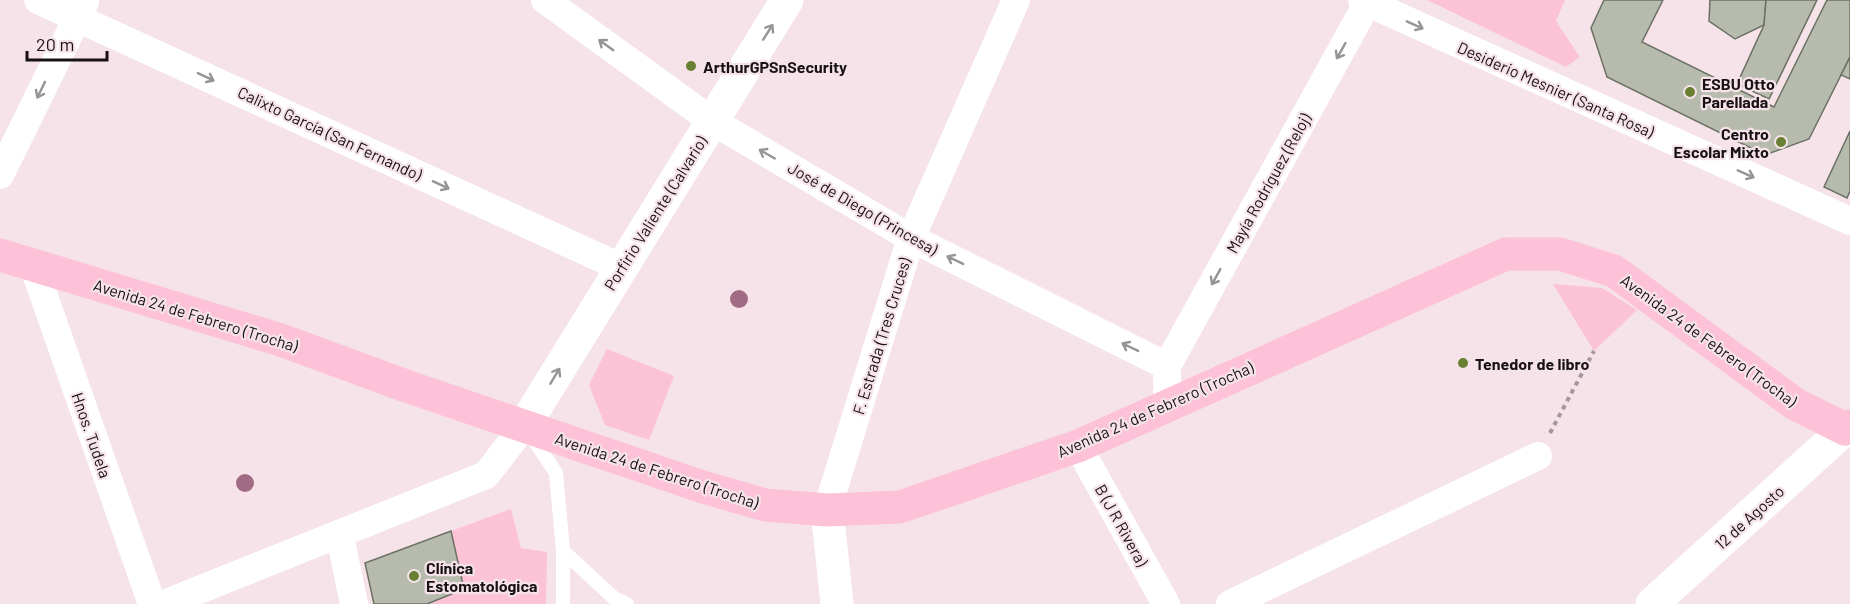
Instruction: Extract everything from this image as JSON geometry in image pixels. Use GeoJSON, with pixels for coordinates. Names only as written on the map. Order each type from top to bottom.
{"type":"FeatureCollection","features":[{"type":"Feature","properties":{"kind":"main road","name":"Avenida 24 de Febrero (Trocha)"},"geometry":{"type":"LineString","coordinates":[[0,255],[281,340],[524,426],[765,505],[827,510],[900,507],[1078,446],[1167,404],[1506,254],[1560,254],[1614,271],[1794,404],[1848,427]]}},
{"type":"Feature","properties":{"kind":"street","name":"Calixto García (San Fernando)"},"geometry":{"type":"LineString","coordinates":[[39,0],[81,9],[620,267]]}},
{"type":"Feature","properties":{"kind":"street","name":"José de Diego (Princesa)"},"geometry":{"type":"LineString","coordinates":[[545,0],[712,122],[911,238],[1167,366]]}},
{"type":"Feature","properties":{"kind":"street","name":"Porfirio Valiente (Calvario)"},"geometry":{"type":"LineString","coordinates":[[524,426],[620,267],[787,0]]}},
{"type":"Feature","properties":{"kind":"street","name":"F. Estrada (Tres Cruces)"},"geometry":{"type":"LineString","coordinates":[[827,510],[911,238],[1016,0]]}},
{"type":"Feature","properties":{"kind":"street","name":"Desiderio Mesnier (Santa Rosa)"},"geometry":{"type":"LineString","coordinates":[[1366,1],[1850,221]]}},
{"type":"Feature","properties":{"kind":"street","name":"Mayía Rodríguez (Reloj)"},"geometry":{"type":"LineString","coordinates":[[1167,366],[1366,1]]}},
{"type":"Feature","properties":{"kind":"street"},"geometry":{"type":"LineString","coordinates":[[0,175],[81,9]]}},
{"type":"Feature","properties":{"kind":"street","name":"Hnos. Tudela"},"geometry":{"type":"LineString","coordinates":[[33,265],[152,604]]}},
{"type":"Feature","properties":{"kind":"street"},"geometry":{"type":"LineString","coordinates":[[1167,366],[1167,404]]}},
{"type":"Feature","properties":{"kind":"street"},"geometry":{"type":"LineString","coordinates":[[164,604],[340,536],[486,476],[524,426]]}},
{"type":"Feature","properties":{"kind":"street","name":"12 de Agosto"},"geometry":{"type":"LineString","coordinates":[[1652,604],[1848,427]]}},
{"type":"Feature","properties":{"kind":"street","name":"B (J R Rivera)"},"geometry":{"type":"LineString","coordinates":[[1078,446],[1166,604]]}},
{"type":"Feature","properties":{"kind":"street"},"geometry":{"type":"LineString","coordinates":[[1230,604],[1538,456]]}},
{"type":"Feature","properties":{"kind":"street"},"geometry":{"type":"LineString","coordinates":[[827,510],[837,604]]}},
{"type":"Feature","properties":{"kind":"street"},"geometry":{"type":"LineString","coordinates":[[340,536],[354,604]]}},
{"type":"Feature","properties":{"kind":"lane"},"geometry":{"type":"LineString","coordinates":[[524,426],[556,473],[563,551],[563,604]]}},
{"type":"Feature","properties":{"kind":"lane"},"geometry":{"type":"LineString","coordinates":[[563,551],[614,598],[627,604]]}},
{"type":"Feature","properties":{"kind":"path"},"geometry":{"type":"LineString","coordinates":[[1538,456],[1593,351]]}},
{"type":"Feature","properties":{"kind":"shaded area"},"geometry":{"type":"Polygon","coordinates":[[[1427,0],[1565,0],[1556,21],[1580,57],[1566,67],[1427,0]]]}},
{"type":"Feature","properties":{"kind":"shaded area"},"geometry":{"type":"Polygon","coordinates":[[[1553,284],[1602,288],[1637,310],[1594,351],[1553,284]]]}},
{"type":"Feature","properties":{"kind":"shaded area"},"geometry":{"type":"Polygon","coordinates":[[[607,349],[674,376],[649,440],[605,425],[589,385],[607,349]]]}},
{"type":"Feature","properties":{"kind":"shaded area"},"geometry":{"type":"Polygon","coordinates":[[[511,509],[521,548],[547,552],[546,604],[427,604],[464,589],[451,531],[511,509]]]}},
{"type":"Feature","properties":{"kind":"building","name":"ESBU Otto Parellada"},"geometry":{"type":"Polygon","coordinates":[[[1604,0],[1663,0],[1642,42],[1774,107],[1827,0],[1850,0],[1850,57],[1809,139],[1765,155],[1607,77],[1591,28],[1604,0]]]}},
{"type":"Feature","properties":{"kind":"building"},"geometry":{"type":"Polygon","coordinates":[[[1710,0],[1766,0],[1764,25],[1735,39],[1709,21],[1710,0]]]}},
{"type":"Feature","properties":{"kind":"building"},"geometry":{"type":"Polygon","coordinates":[[[1766,0],[1817,0],[1769,99],[1737,84],[1764,25],[1766,0]]]}},
{"type":"Feature","properties":{"kind":"building"},"geometry":{"type":"Polygon","coordinates":[[[1850,57],[1850,79],[1841,75],[1850,57]]]}},
{"type":"Feature","properties":{"kind":"building"},"geometry":{"type":"Polygon","coordinates":[[[1850,131],[1850,191],[1847,198],[1824,187],[1850,131]]]}},
{"type":"Feature","properties":{"kind":"building","name":"Clínica Estomatológica"},"geometry":{"type":"Polygon","coordinates":[[[451,531],[464,589],[427,604],[374,604],[365,563],[451,531]]]}},
{"type":"Feature","properties":{"kind":"place","name":"ArthurGPSnSecurity"},"geometry":{"type":"Point","coordinates":[691,66]}},
{"type":"Feature","properties":{"kind":"place","name":"ESBU Otto Parellada"},"geometry":{"type":"Point","coordinates":[1690,92]}},
{"type":"Feature","properties":{"kind":"place","name":"Centro Escolar Mixto"},"geometry":{"type":"Point","coordinates":[1781,142]}},
{"type":"Feature","properties":{"kind":"place","name":"Tenedor de libro"},"geometry":{"type":"Point","coordinates":[1463,363]}},
{"type":"Feature","properties":{"kind":"place","name":"Clínica Estomatológica"},"geometry":{"type":"Point","coordinates":[414,576]}}]}
